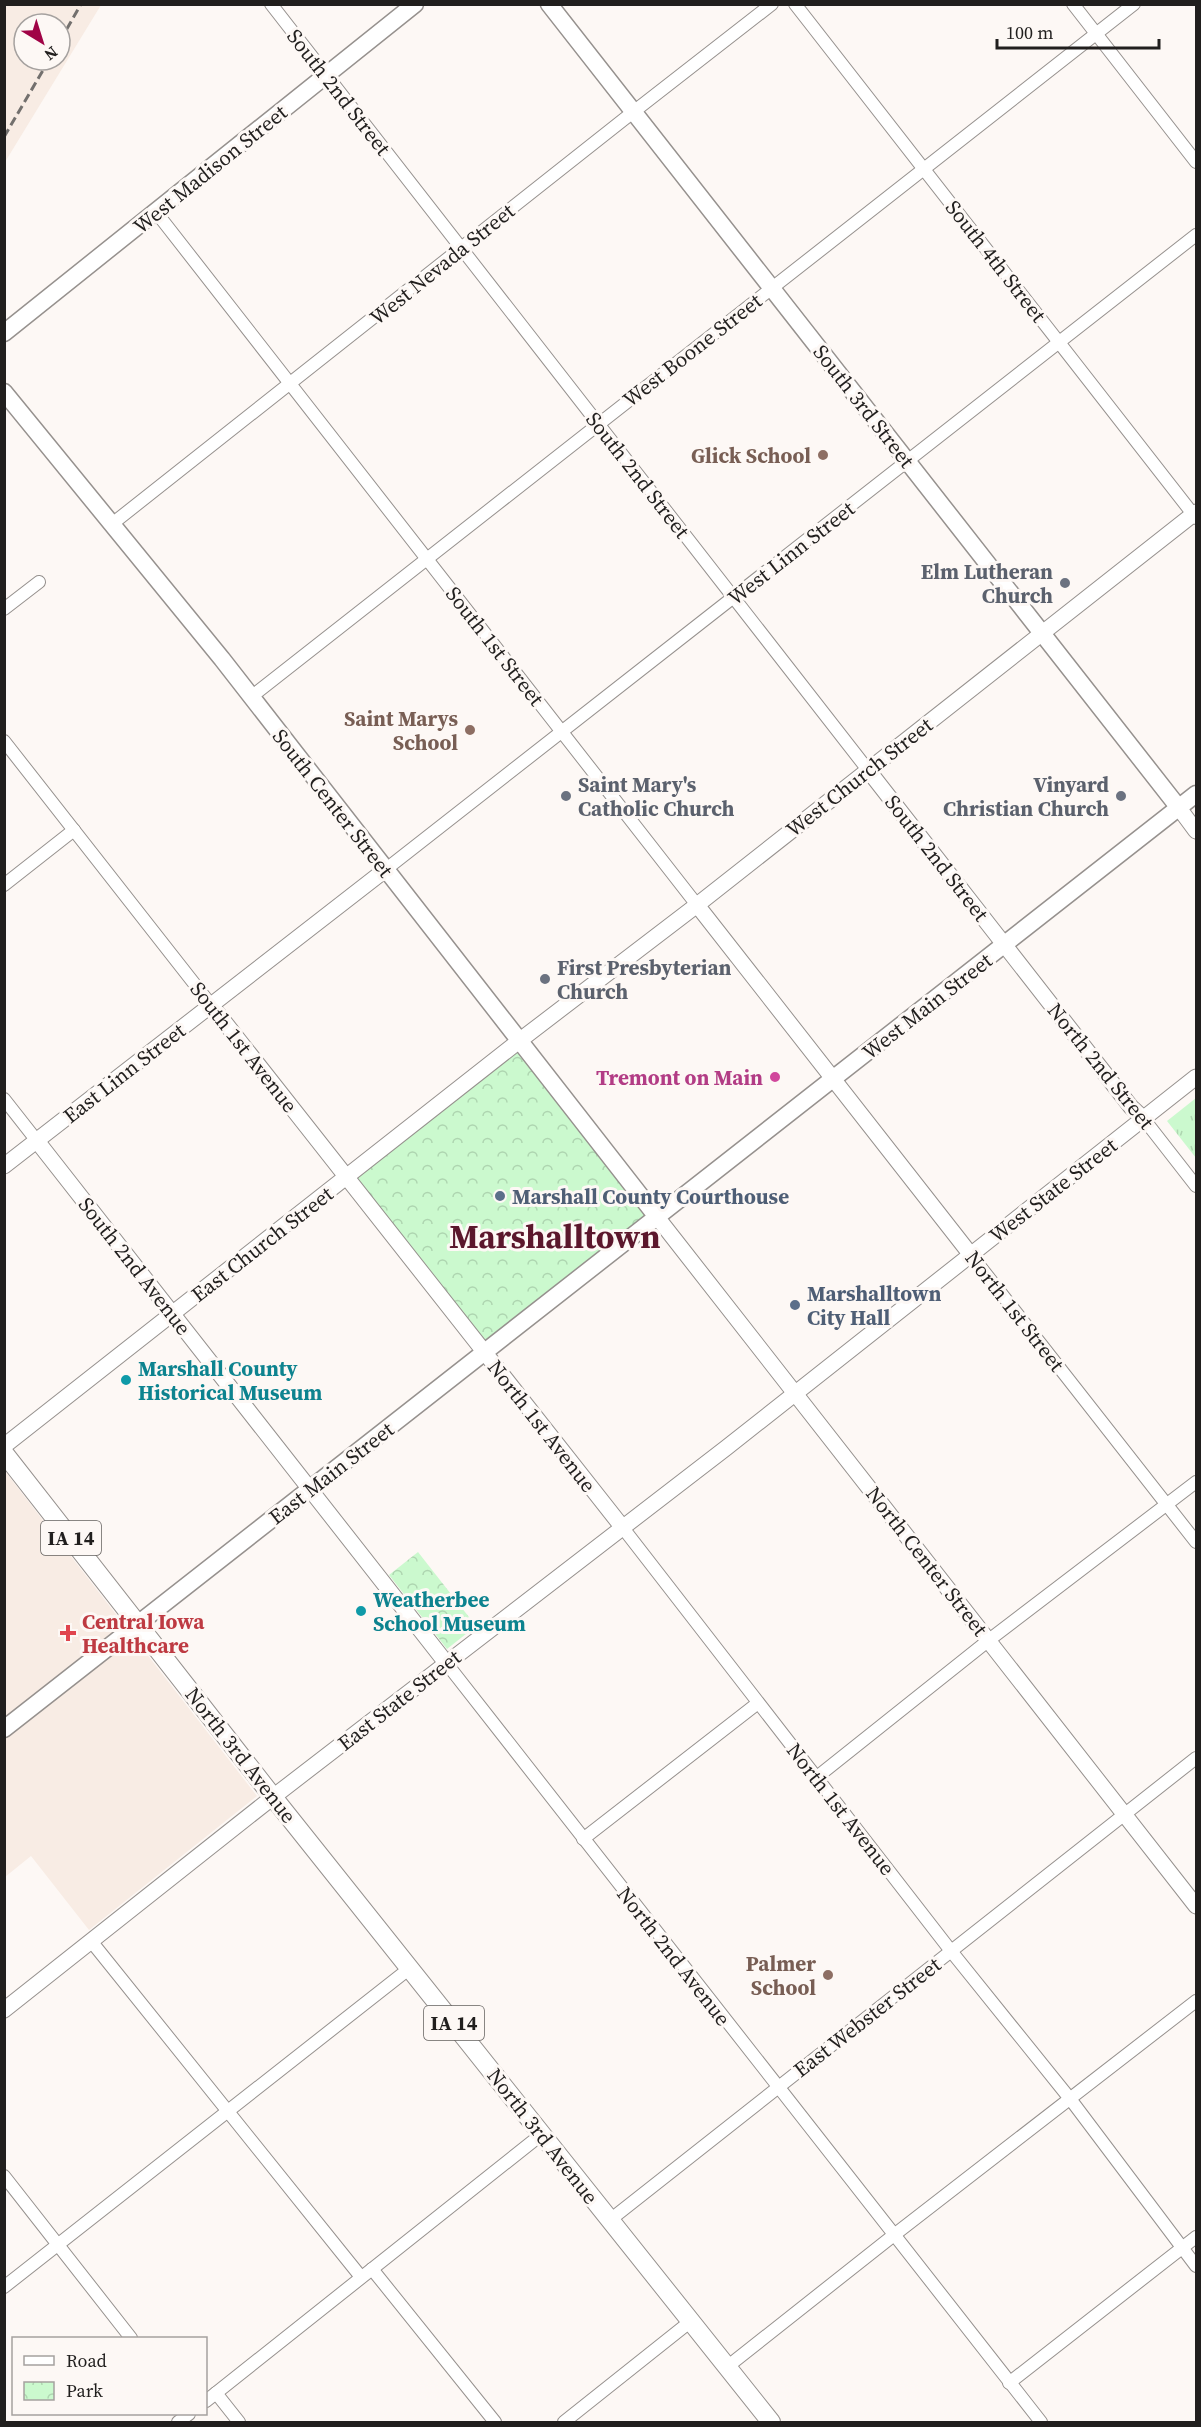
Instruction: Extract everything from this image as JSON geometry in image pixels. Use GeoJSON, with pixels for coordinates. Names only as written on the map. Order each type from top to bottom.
{"type":"FeatureCollection","features":[{"type":"Feature","properties":{"kind":"main road","name":"West Madison Street"},"geometry":{"type":"LineString","coordinates":[[4,333],[415,4]]}},
{"type":"Feature","properties":{"kind":"main road","name":"South 3rd Street"},"geometry":{"type":"LineString","coordinates":[[549,4],[1179,808]]}},
{"type":"Feature","properties":{"kind":"main road","name":"South Center Street"},"geometry":{"type":"LineString","coordinates":[[4,392],[222,659],[657,1217]]}},
{"type":"Feature","properties":{"kind":"main road","name":"West Main Street"},"geometry":{"type":"LineString","coordinates":[[657,1217],[1197,794]]}},
{"type":"Feature","properties":{"kind":"main road","name":"East Main Street"},"geometry":{"type":"LineString","coordinates":[[4,1729],[657,1217]]}},
{"type":"Feature","properties":{"kind":"main road","name":"IA 14"},"geometry":{"type":"LineString","coordinates":[[4,1453],[138,1623]]}},
{"type":"Feature","properties":{"kind":"main road","name":"North 3rd Avenue"},"geometry":{"type":"LineString","coordinates":[[138,1623],[273,1797],[771,2422]]}},
{"type":"Feature","properties":{"kind":"street","name":"South 2nd Street"},"geometry":{"type":"LineString","coordinates":[[271,4],[1005,945]]}},
{"type":"Feature","properties":{"kind":"street","name":"West Nevada Street"},"geometry":{"type":"LineString","coordinates":[[112,524],[772,4]]}},
{"type":"Feature","properties":{"kind":"street","name":"South 4th Street"},"geometry":{"type":"LineString","coordinates":[[795,4],[1196,515]]}},
{"type":"Feature","properties":{"kind":"street"},"geometry":{"type":"LineString","coordinates":[[1073,4],[1197,162]]}},
{"type":"Feature","properties":{"kind":"street","name":"West Boone Street"},"geometry":{"type":"LineString","coordinates":[[251,697],[1134,4]]}},
{"type":"Feature","properties":{"kind":"street","name":"South 1st Street"},"geometry":{"type":"LineString","coordinates":[[156,212],[833,1079]]}},
{"type":"Feature","properties":{"kind":"street","name":"West Linn Street"},"geometry":{"type":"LineString","coordinates":[[385,870],[1197,235]]}},
{"type":"Feature","properties":{"kind":"street","name":"West Church Street"},"geometry":{"type":"LineString","coordinates":[[519,1041],[698,905],[1041,633],[1196,515]]}},
{"type":"Feature","properties":{"kind":"street"},"geometry":{"type":"LineString","coordinates":[[4,609],[39,582]]}},
{"type":"Feature","properties":{"kind":"street","name":"South 1st Avenue"},"geometry":{"type":"LineString","coordinates":[[4,741],[484,1353]]}},
{"type":"Feature","properties":{"kind":"street"},"geometry":{"type":"LineString","coordinates":[[1179,808],[1197,831]]}},
{"type":"Feature","properties":{"kind":"street"},"geometry":{"type":"LineString","coordinates":[[4,885],[74,830]]}},
{"type":"Feature","properties":{"kind":"street","name":"East Linn Street"},"geometry":{"type":"LineString","coordinates":[[4,1166],[385,870]]}},
{"type":"Feature","properties":{"kind":"street","name":"North 2nd Street"},"geometry":{"type":"LineString","coordinates":[[1005,945],[1131,1107],[1143,1118],[1197,1186]]}},
{"type":"Feature","properties":{"kind":"street","name":"East Church Street"},"geometry":{"type":"LineString","coordinates":[[4,1446],[519,1041]]}},
{"type":"Feature","properties":{"kind":"street","name":"West State Street"},"geometry":{"type":"LineString","coordinates":[[796,1393],[1197,1077]]}},
{"type":"Feature","properties":{"kind":"street","name":"North 1st Street"},"geometry":{"type":"LineString","coordinates":[[833,1079],[1197,1542]]}},
{"type":"Feature","properties":{"kind":"street","name":"South 2nd Avenue"},"geometry":{"type":"LineString","coordinates":[[4,1099],[310,1489]]}},
{"type":"Feature","properties":{"kind":"street","name":"North Center Street"},"geometry":{"type":"LineString","coordinates":[[657,1217],[1197,1906]]}},
{"type":"Feature","properties":{"kind":"street","name":"North 1st Avenue"},"geometry":{"type":"LineString","coordinates":[[484,1353],[623,1528],[951,1951],[1071,2100],[1197,2266]]}},
{"type":"Feature","properties":{"kind":"street","name":"East State Street"},"geometry":{"type":"LineString","coordinates":[[4,2010],[273,1797],[796,1393]]}},
{"type":"Feature","properties":{"kind":"street"},"geometry":{"type":"LineString","coordinates":[[817,1777],[989,1640],[1197,1482]]}},
{"type":"Feature","properties":{"kind":"street","name":"North 2nd Avenue"},"geometry":{"type":"LineString","coordinates":[[310,1489],[1041,2422]]}},
{"type":"Feature","properties":{"kind":"street"},"geometry":{"type":"LineString","coordinates":[[583,1839],[758,1703]]}},
{"type":"Feature","properties":{"kind":"street","name":"East Webster Street"},"geometry":{"type":"LineString","coordinates":[[610,2220],[1197,1758]]}},
{"type":"Feature","properties":{"kind":"street"},"geometry":{"type":"LineString","coordinates":[[91,1941],[361,2277]]}},
{"type":"Feature","properties":{"kind":"street"},"geometry":{"type":"LineString","coordinates":[[4,2287],[410,1968]]}},
{"type":"Feature","properties":{"kind":"street"},"geometry":{"type":"LineString","coordinates":[[727,2367],[1197,2001]]}},
{"type":"Feature","properties":{"kind":"street"},"geometry":{"type":"LineString","coordinates":[[207,2400],[542,2134]]}},
{"type":"Feature","properties":{"kind":"street"},"geometry":{"type":"LineString","coordinates":[[4,2175],[131,2337]]}},
{"type":"Feature","properties":{"kind":"street"},"geometry":{"type":"LineString","coordinates":[[1009,2383],[1197,2238]]}},
{"type":"Feature","properties":{"kind":"street"},"geometry":{"type":"LineString","coordinates":[[372,2269],[489,2420]]}},
{"type":"Feature","properties":{"kind":"street"},"geometry":{"type":"LineString","coordinates":[[564,2422],[691,2321]]}},
{"type":"Feature","properties":{"kind":"street"},"geometry":{"type":"LineString","coordinates":[[216,2392],[239,2422]]}},
{"type":"Feature","properties":{"kind":"shaded area"},"geometry":{"type":"Polygon","coordinates":[[[4,5],[101,5],[72,52],[72,12],[12,12],[12,72],[60,72],[5,162],[4,5]]]}},
{"type":"Feature","properties":{"kind":"shaded area","name":"Central Iowa Healthcare"},"geometry":{"type":"Polygon","coordinates":[[[4,1470],[257,1796],[89,1930],[31,1856],[5,1877],[4,1470]]]}},
{"type":"Feature","properties":{"kind":"green space"},"geometry":{"type":"Polygon","coordinates":[[[519,1041],[657,1217],[484,1353],[346,1177],[519,1041]]]}},
{"type":"Feature","properties":{"kind":"green space"},"geometry":{"type":"Polygon","coordinates":[[[1196,1098],[1196,1158],[1167,1121],[1196,1098]]]}},
{"type":"Feature","properties":{"kind":"green space"},"geometry":{"type":"Polygon","coordinates":[[[418,1552],[476,1626],[447,1649],[389,1575],[418,1552]]]}},
{"type":"Feature","properties":{"kind":"railway"},"geometry":{"type":"LineString","coordinates":[[72,20],[81,4]]}},
{"type":"Feature","properties":{"kind":"railway"},"geometry":{"type":"LineString","coordinates":[[4,137],[42,72]]}},
{"type":"Feature","properties":{"kind":"place","name":"Glick School"},"geometry":{"type":"Point","coordinates":[823,455]}},
{"type":"Feature","properties":{"kind":"place","name":"Elm Lutheran Church"},"geometry":{"type":"Point","coordinates":[1065,583]}},
{"type":"Feature","properties":{"kind":"place","name":"Saint Marys School"},"geometry":{"type":"Point","coordinates":[470,730]}},
{"type":"Feature","properties":{"kind":"place","name":"Saint Mary's Catholic Church"},"geometry":{"type":"Point","coordinates":[566,796]}},
{"type":"Feature","properties":{"kind":"place","name":"Vinyard Christian Church"},"geometry":{"type":"Point","coordinates":[1121,796]}},
{"type":"Feature","properties":{"kind":"place","name":"First Presbyterian Church"},"geometry":{"type":"Point","coordinates":[545,979]}},
{"type":"Feature","properties":{"kind":"place","name":"Tremont on Main"},"geometry":{"type":"Point","coordinates":[775,1077]}},
{"type":"Feature","properties":{"kind":"place","name":"Marshall County Courthouse"},"geometry":{"type":"Point","coordinates":[500,1196]}},
{"type":"Feature","properties":{"kind":"place","name":"Marshalltown City Hall"},"geometry":{"type":"Point","coordinates":[795,1305]}},
{"type":"Feature","properties":{"kind":"place","name":"Marshall County Historical Museum"},"geometry":{"type":"Point","coordinates":[126,1380]}},
{"type":"Feature","properties":{"kind":"place","name":"Weatherbee School Museum"},"geometry":{"type":"Point","coordinates":[361,1611]}},
{"type":"Feature","properties":{"kind":"place","name":"Central Iowa Healthcare"},"geometry":{"type":"Point","coordinates":[68,1633]}},
{"type":"Feature","properties":{"kind":"place","name":"Palmer School"},"geometry":{"type":"Point","coordinates":[828,1975]}},
{"type":"Feature","properties":{"kind":"district","name":"Marshalltown"},"geometry":{"type":"Point","coordinates":[555,1236]}}]}
